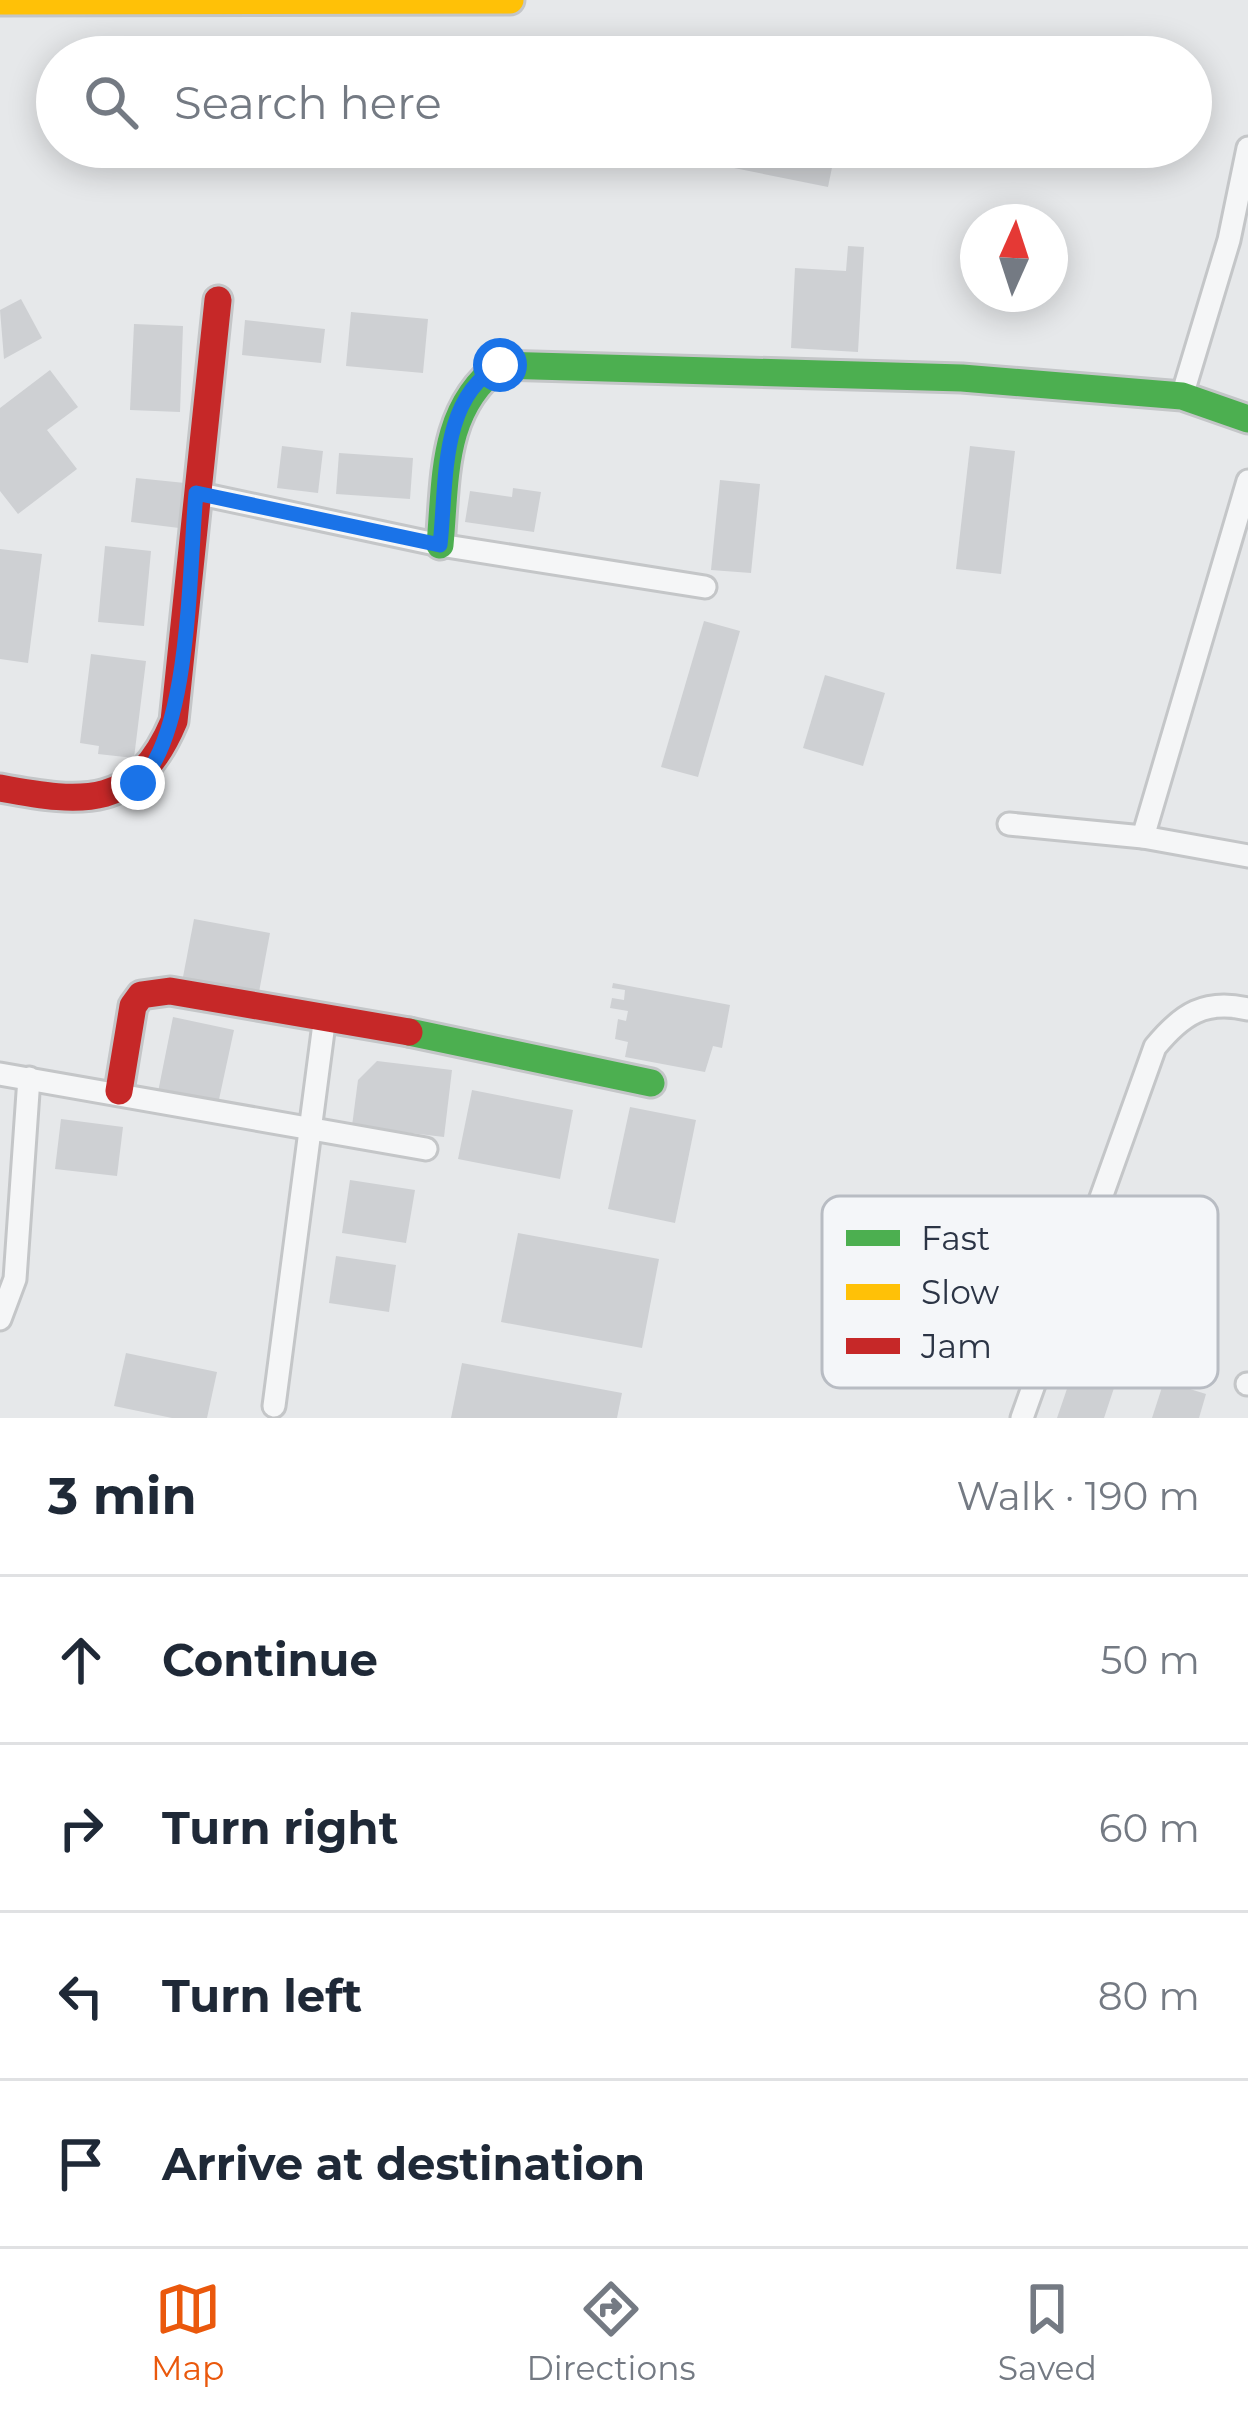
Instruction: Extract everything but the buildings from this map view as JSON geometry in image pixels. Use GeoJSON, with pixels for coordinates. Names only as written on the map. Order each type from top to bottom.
{"type":"FeatureCollection","features":[{"type":"Feature","properties":{"kind":"street"},"geometry":{"type":"LineString","coordinates":[[0,1],[510,0]]}},
{"type":"Feature","properties":{"kind":"street"},"geometry":{"type":"LineString","coordinates":[[1182,396],[1239,247],[1248,148]]}},
{"type":"Feature","properties":{"kind":"street"},"geometry":{"type":"LineString","coordinates":[[0,788],[57,797],[116,794],[153,770],[174,722],[218,300]]}},
{"type":"Feature","properties":{"kind":"street"},"geometry":{"type":"LineString","coordinates":[[440,545],[453,429],[464,396],[477,378],[500,365],[962,378],[1182,396],[1248,419]]}},
{"type":"Feature","properties":{"kind":"street"},"geometry":{"type":"LineString","coordinates":[[1143,837],[1248,481]]}},
{"type":"Feature","properties":{"kind":"street"},"geometry":{"type":"LineString","coordinates":[[196,493],[440,545],[705,587]]}},
{"type":"Feature","properties":{"kind":"street"},"geometry":{"type":"LineString","coordinates":[[1009,824],[1143,837],[1248,856]]}},
{"type":"Feature","properties":{"kind":"street"},"geometry":{"type":"LineString","coordinates":[[119,1091],[133,1006],[141,995],[170,991],[325,1016],[651,1083]]}},
{"type":"Feature","properties":{"kind":"street"},"geometry":{"type":"LineString","coordinates":[[1102,1196],[1155,1047],[1175,1022],[1199,1007],[1226,1004],[1248,1009]]}},
{"type":"Feature","properties":{"kind":"street"},"geometry":{"type":"LineString","coordinates":[[274,1406],[325,1016]]}},
{"type":"Feature","properties":{"kind":"street"},"geometry":{"type":"LineString","coordinates":[[0,1074],[119,1091],[426,1149]]}},
{"type":"Feature","properties":{"kind":"street"},"geometry":{"type":"LineString","coordinates":[[0,1319],[15,1279],[29,1078]]}},
{"type":"Feature","properties":{"kind":"street"},"geometry":{"type":"LineString","coordinates":[[1022,1418],[1033,1388]]}},
{"type":"Feature","properties":{"kind":"traffic: fast"},"geometry":{"type":"LineString","coordinates":[[440,545],[446,470],[457,423],[481,382],[500,365],[962,378],[1182,396],[1248,419]]}},
{"type":"Feature","properties":{"kind":"traffic: fast"},"geometry":{"type":"LineString","coordinates":[[409,1032],[651,1083]]}},
{"type":"Feature","properties":{"kind":"traffic: slow"},"geometry":{"type":"LineString","coordinates":[[0,1],[510,0]]}},
{"type":"Feature","properties":{"kind":"traffic: jam"},"geometry":{"type":"LineString","coordinates":[[0,788],[57,797],[105,794],[143,771],[174,721],[218,300]]}},
{"type":"Feature","properties":{"kind":"traffic: jam"},"geometry":{"type":"LineString","coordinates":[[119,1091],[133,1006],[141,995],[170,991],[409,1032]]}},
{"type":"Feature","properties":{"kind":"route"},"geometry":{"type":"LineString","coordinates":[[138,783],[153,770],[174,722],[196,493],[440,545],[453,429],[464,396],[477,378],[500,365]]}}]}
